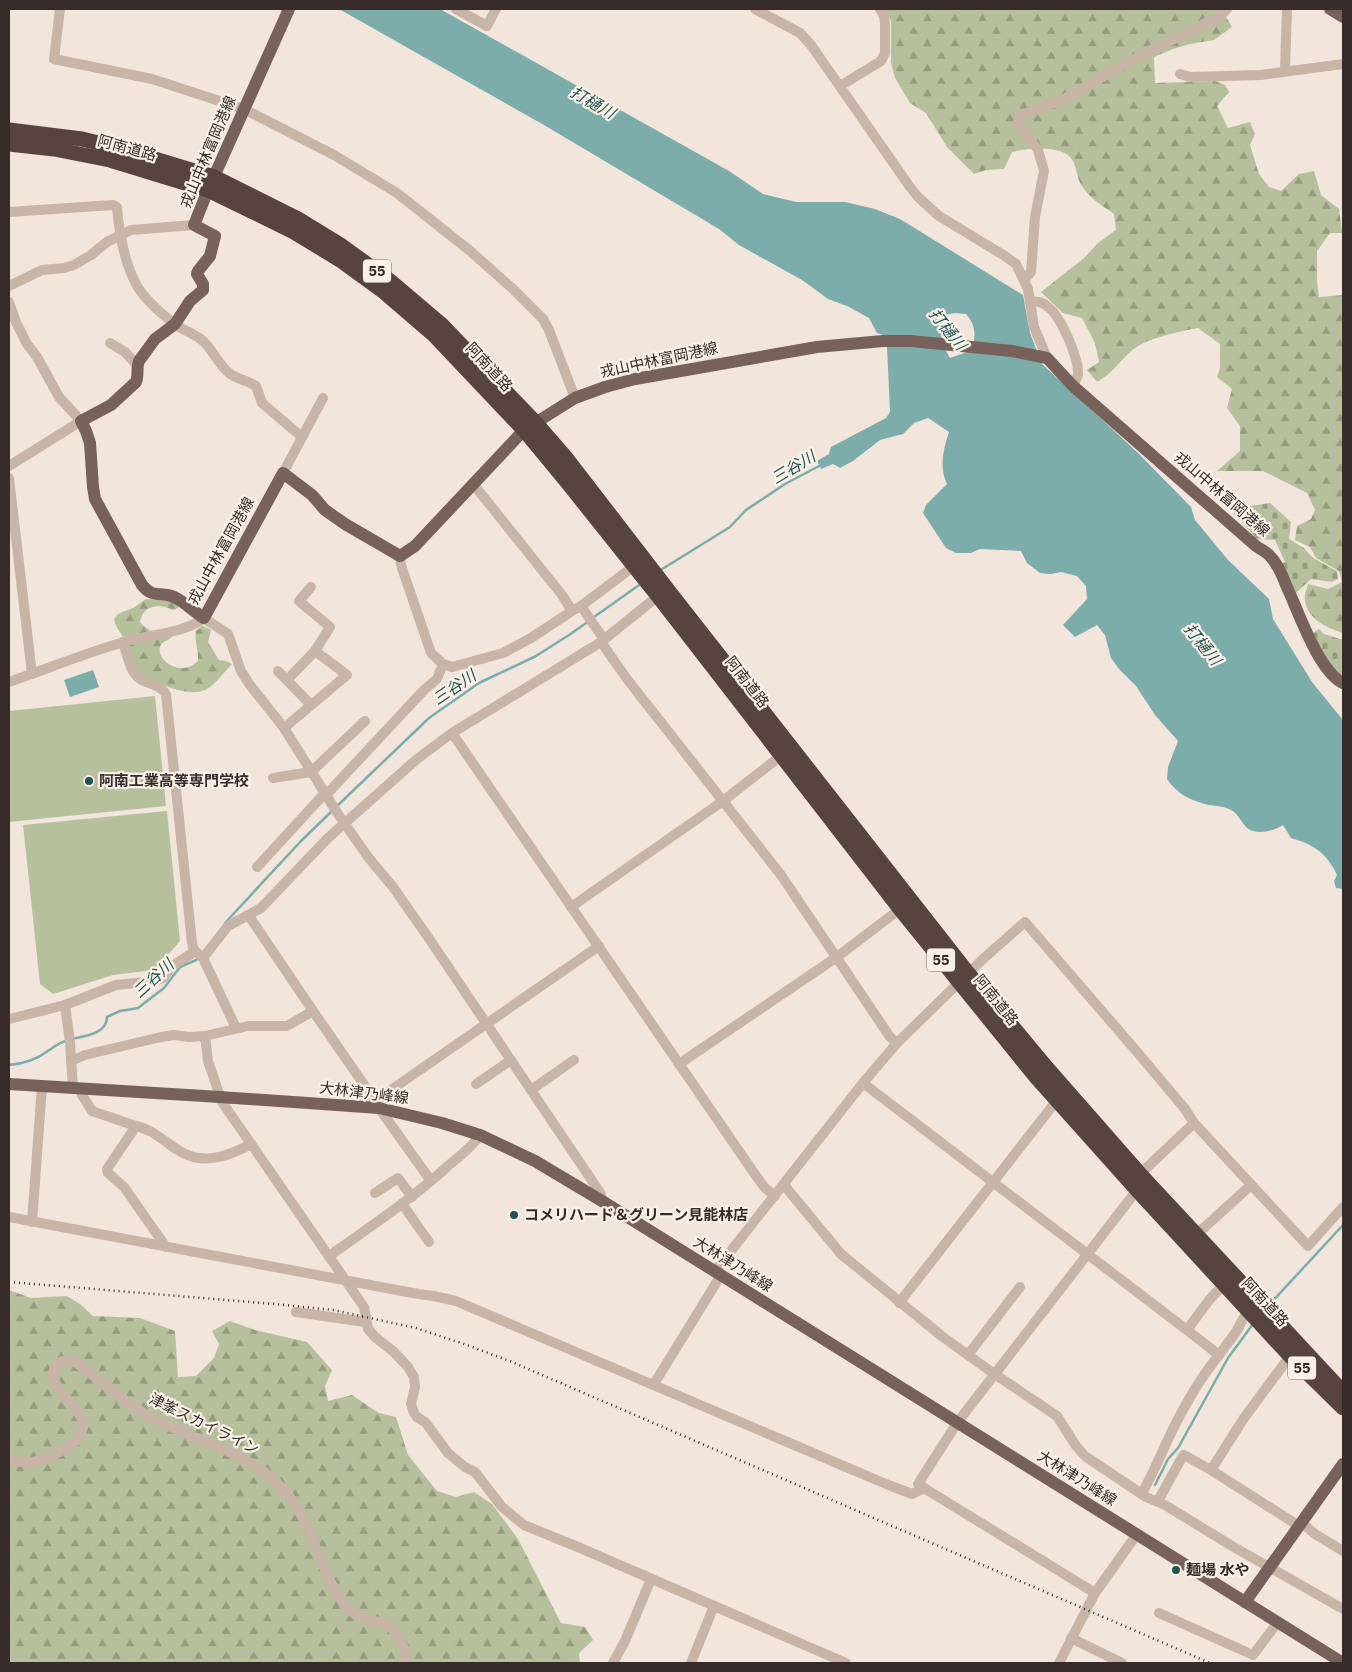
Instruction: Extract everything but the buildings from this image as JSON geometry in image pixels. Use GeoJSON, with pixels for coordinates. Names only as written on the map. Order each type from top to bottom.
{"type":"FeatureCollection","features":[{"type":"Feature","properties":{"kind":"highway","name":"阿南道路"},"geometry":{"type":"LineString","coordinates":[[9,130],[82,139],[124,149],[298,219],[342,246],[389,280],[442,325],[530,426],[567,459],[639,566],[1057,1100],[1224,1284],[1267,1320],[1343,1392]]}},
{"type":"Feature","properties":{"kind":"highway","name":"阿南道路"},"geometry":{"type":"LineString","coordinates":[[9,144],[54,149],[211,183]]}},
{"type":"Feature","properties":{"kind":"highway","name":"阿南道路"},"geometry":{"type":"LineString","coordinates":[[658,590],[900,909],[1047,1068],[1196,1235],[1252,1308]]}},
{"type":"Feature","properties":{"kind":"highway","name":"阿南道路"},"geometry":{"type":"LineString","coordinates":[[1267,1320],[1290,1356],[1343,1408]]}},
{"type":"Feature","properties":{"kind":"main road","name":"戎山中林富岡港線"},"geometry":{"type":"LineString","coordinates":[[283,473],[204,618],[176,597],[152,594],[146,591],[142,585],[95,499],[90,443],[86,430],[80,421],[111,405],[136,382],[138,378],[137,365],[155,339],[175,324],[190,302],[202,290],[203,284],[197,274],[210,256],[215,236],[194,225],[289,9]]}},
{"type":"Feature","properties":{"kind":"main road"},"geometry":{"type":"LineString","coordinates":[[1330,9],[1343,17]]}},
{"type":"Feature","properties":{"kind":"main road","name":"戎山中林富岡港線"},"geometry":{"type":"LineString","coordinates":[[400,556],[414,546],[474,485],[509,444],[530,426],[575,398],[605,386],[817,347],[883,341],[911,341],[1012,351],[1044,358],[1073,386],[1256,546],[1269,555],[1279,569],[1315,650],[1325,667],[1336,680],[1343,683]]}},
{"type":"Feature","properties":{"kind":"main road"},"geometry":{"type":"LineString","coordinates":[[283,473],[312,495],[325,510],[400,556]]}},
{"type":"Feature","properties":{"kind":"main road","name":"大林津乃峰線"},"geometry":{"type":"LineString","coordinates":[[9,1084],[377,1106],[442,1123],[480,1136],[535,1161],[602,1201],[1343,1663]]}},
{"type":"Feature","properties":{"kind":"main road"},"geometry":{"type":"LineString","coordinates":[[1245,1602],[1343,1464]]}},
{"type":"Feature","properties":{"kind":"street"},"geometry":{"type":"LineString","coordinates":[[60,9],[54,59],[152,79],[244,109],[334,154],[397,193],[469,250],[513,288],[542,319],[549,330],[575,398]]}},
{"type":"Feature","properties":{"kind":"street"},"geometry":{"type":"LineString","coordinates":[[456,9],[486,26],[496,9]]}},
{"type":"Feature","properties":{"kind":"street"},"geometry":{"type":"LineString","coordinates":[[755,9],[800,33],[840,86],[918,197],[939,216],[1016,264],[1028,288],[1034,327],[1044,358]]}},
{"type":"Feature","properties":{"kind":"street"},"geometry":{"type":"LineString","coordinates":[[840,86],[881,61],[885,53],[885,25],[884,16],[880,9]]}},
{"type":"Feature","properties":{"kind":"street"},"geometry":{"type":"LineString","coordinates":[[1025,279],[1031,272],[1035,217],[1044,171],[1038,150],[1018,124],[1019,116],[1064,99],[1141,55],[1220,16],[1227,9]]}},
{"type":"Feature","properties":{"kind":"street"},"geometry":{"type":"LineString","coordinates":[[1285,70],[1287,9]]}},
{"type":"Feature","properties":{"kind":"street"},"geometry":{"type":"LineString","coordinates":[[1180,74],[1190,76],[1261,75],[1285,70],[1343,64]]}},
{"type":"Feature","properties":{"kind":"street"},"geometry":{"type":"LineString","coordinates":[[9,212],[113,205],[117,207],[120,235],[136,285],[175,324],[204,341],[228,373],[241,381],[256,386],[262,403],[302,437]]}},
{"type":"Feature","properties":{"kind":"street"},"geometry":{"type":"LineString","coordinates":[[9,286],[42,270],[64,268],[74,264],[131,230],[194,225]]}},
{"type":"Feature","properties":{"kind":"street"},"geometry":{"type":"LineString","coordinates":[[1030,302],[1037,301],[1049,307],[1062,325],[1071,344],[1078,375],[1073,386]]}},
{"type":"Feature","properties":{"kind":"street"},"geometry":{"type":"LineString","coordinates":[[9,302],[16,322],[46,376],[59,397],[80,421],[9,466]]}},
{"type":"Feature","properties":{"kind":"street"},"geometry":{"type":"LineString","coordinates":[[110,343],[125,352],[137,365]]}},
{"type":"Feature","properties":{"kind":"street"},"geometry":{"type":"LineString","coordinates":[[283,473],[324,398]]}},
{"type":"Feature","properties":{"kind":"street"},"geometry":{"type":"LineString","coordinates":[[9,478],[32,674]]}},
{"type":"Feature","properties":{"kind":"street"},"geometry":{"type":"LineString","coordinates":[[474,485],[562,595],[579,610],[601,637],[628,679],[781,875],[890,1037],[897,1043]]}},
{"type":"Feature","properties":{"kind":"street"},"geometry":{"type":"LineString","coordinates":[[400,556],[401,565],[431,653],[443,664],[452,667],[503,653],[532,638],[579,610],[639,566]]}},
{"type":"Feature","properties":{"kind":"street"},"geometry":{"type":"LineString","coordinates":[[286,680],[315,651],[330,627],[299,601],[311,587]]}},
{"type":"Feature","properties":{"kind":"street"},"geometry":{"type":"LineString","coordinates":[[199,955],[228,926],[261,908],[328,838],[417,759],[452,733],[601,637],[658,590]]}},
{"type":"Feature","properties":{"kind":"street"},"geometry":{"type":"LineString","coordinates":[[9,682],[123,642],[184,628],[204,618],[228,634],[241,671],[250,685],[284,728],[338,814],[368,857],[393,887],[601,1194],[602,1201]]}},
{"type":"Feature","properties":{"kind":"street"},"geometry":{"type":"LineString","coordinates":[[123,642],[132,669],[139,678],[163,688],[166,694],[199,955],[236,1028]]}},
{"type":"Feature","properties":{"kind":"street"},"geometry":{"type":"LineString","coordinates":[[284,728],[347,675],[315,651]]}},
{"type":"Feature","properties":{"kind":"street"},"geometry":{"type":"LineString","coordinates":[[256,867],[327,797],[437,679],[443,664]]}},
{"type":"Feature","properties":{"kind":"street"},"geometry":{"type":"LineString","coordinates":[[278,671],[311,705]]}},
{"type":"Feature","properties":{"kind":"street"},"geometry":{"type":"LineString","coordinates":[[273,778],[311,772],[365,721]]}},
{"type":"Feature","properties":{"kind":"street"},"geometry":{"type":"LineString","coordinates":[[452,733],[754,1173],[765,1188],[775,1196]]}},
{"type":"Feature","properties":{"kind":"street"},"geometry":{"type":"LineString","coordinates":[[572,906],[723,801],[782,755]]}},
{"type":"Feature","properties":{"kind":"street"},"geometry":{"type":"LineString","coordinates":[[680,1064],[837,957],[900,909]]}},
{"type":"Feature","properties":{"kind":"street"},"geometry":{"type":"LineString","coordinates":[[249,916],[377,1106],[431,1181]]}},
{"type":"Feature","properties":{"kind":"street"},"geometry":{"type":"LineString","coordinates":[[654,1384],[718,1273],[863,1083],[897,1043],[963,978],[1025,922],[1138,1053],[1185,1109],[1194,1123],[1308,1246],[1343,1207]]}},
{"type":"Feature","properties":{"kind":"street"},"geometry":{"type":"LineString","coordinates":[[377,1106],[486,1024],[541,988],[599,946]]}},
{"type":"Feature","properties":{"kind":"street"},"geometry":{"type":"LineString","coordinates":[[9,1019],[65,1006],[116,985],[156,981],[163,978],[172,966],[191,954],[199,955]]}},
{"type":"Feature","properties":{"kind":"street"},"geometry":{"type":"LineString","coordinates":[[65,1006],[76,1088],[92,1111],[146,1128],[184,1154],[195,1157],[218,1158],[233,1154],[251,1144]]}},
{"type":"Feature","properties":{"kind":"street"},"geometry":{"type":"LineString","coordinates":[[72,1061],[85,1055],[161,1037],[205,1036],[248,1026],[287,1026],[313,1011]]}},
{"type":"Feature","properties":{"kind":"street"},"geometry":{"type":"LineString","coordinates":[[205,1036],[208,1061],[220,1097],[364,1307],[365,1322],[368,1329],[408,1367],[414,1378],[415,1387],[411,1404],[417,1417],[426,1422],[448,1453],[466,1468],[476,1472],[502,1507],[524,1525],[846,1663]]}},
{"type":"Feature","properties":{"kind":"street"},"geometry":{"type":"LineString","coordinates":[[476,1084],[511,1060]]}},
{"type":"Feature","properties":{"kind":"street"},"geometry":{"type":"LineString","coordinates":[[531,1090],[574,1060]]}},
{"type":"Feature","properties":{"kind":"street"},"geometry":{"type":"LineString","coordinates":[[863,1083],[1219,1355]]}},
{"type":"Feature","properties":{"kind":"street"},"geometry":{"type":"LineString","coordinates":[[32,1222],[42,1086]]}},
{"type":"Feature","properties":{"kind":"street"},"geometry":{"type":"LineString","coordinates":[[899,1303],[1057,1100]]}},
{"type":"Feature","properties":{"kind":"street"},"geometry":{"type":"LineString","coordinates":[[1095,1593],[918,1484],[957,1422],[993,1373],[1137,1190],[1140,1174],[1194,1123]]}},
{"type":"Feature","properties":{"kind":"street"},"geometry":{"type":"LineString","coordinates":[[136,1126],[106,1169],[124,1187],[166,1247]]}},
{"type":"Feature","properties":{"kind":"street"},"geometry":{"type":"LineString","coordinates":[[329,1256],[402,1205],[480,1136]]}},
{"type":"Feature","properties":{"kind":"street"},"geometry":{"type":"LineString","coordinates":[[375,1192],[398,1178],[412,1197]]}},
{"type":"Feature","properties":{"kind":"street"},"geometry":{"type":"LineString","coordinates":[[784,1185],[841,1254],[899,1303],[968,1355],[1058,1416],[1076,1446],[1085,1456],[1151,1499],[1158,1501],[1343,1609]]}},
{"type":"Feature","properties":{"kind":"street"},"geometry":{"type":"LineString","coordinates":[[1196,1235],[1251,1185]]}},
{"type":"Feature","properties":{"kind":"street"},"geometry":{"type":"LineString","coordinates":[[402,1205],[429,1242]]}},
{"type":"Feature","properties":{"kind":"street"},"geometry":{"type":"LineString","coordinates":[[9,1218],[434,1296],[456,1302],[654,1384],[899,1490],[912,1494],[924,1488]]}},
{"type":"Feature","properties":{"kind":"street"},"geometry":{"type":"LineString","coordinates":[[1187,1330],[1210,1299],[1224,1284]]}},
{"type":"Feature","properties":{"kind":"street"},"geometry":{"type":"LineString","coordinates":[[968,1355],[1020,1287]]}},
{"type":"Feature","properties":{"kind":"street"},"geometry":{"type":"LineString","coordinates":[[1142,1493],[1178,1419],[1204,1374],[1252,1308]]}},
{"type":"Feature","properties":{"kind":"street"},"geometry":{"type":"LineString","coordinates":[[296,1312],[365,1322]]}},
{"type":"Feature","properties":{"kind":"street"},"geometry":{"type":"LineString","coordinates":[[1211,1470],[1244,1418],[1290,1356]]}},
{"type":"Feature","properties":{"kind":"street","name":"津峯スカイライン"},"geometry":{"type":"LineString","coordinates":[[9,1461],[31,1462],[44,1459],[72,1444],[81,1434],[83,1425],[81,1417],[57,1387],[52,1376],[54,1368],[58,1364],[66,1360],[74,1361],[146,1415],[246,1461],[263,1471],[284,1489],[295,1506],[330,1579],[346,1607],[361,1618],[379,1622],[392,1630],[403,1644],[407,1663]]}},
{"type":"Feature","properties":{"kind":"street"},"geometry":{"type":"LineString","coordinates":[[1158,1501],[1184,1455],[1343,1551]]}},
{"type":"Feature","properties":{"kind":"street"},"geometry":{"type":"LineString","coordinates":[[1059,1663],[1095,1593],[1137,1534]]}},
{"type":"Feature","properties":{"kind":"street"},"geometry":{"type":"LineString","coordinates":[[613,1663],[625,1641],[651,1579]]}},
{"type":"Feature","properties":{"kind":"street"},"geometry":{"type":"LineString","coordinates":[[691,1663],[714,1606]]}},
{"type":"Feature","properties":{"kind":"street"},"geometry":{"type":"LineString","coordinates":[[1159,1613],[1253,1656],[1278,1622]]}},
{"type":"Feature","properties":{"kind":"street"},"geometry":{"type":"LineString","coordinates":[[1071,1638],[1122,1663]]}},
{"type":"Feature","properties":{"kind":"green space"},"geometry":{"type":"Polygon","coordinates":[[[886,9],[1226,9],[1226,17],[1232,27],[1214,40],[1190,44],[1154,57],[1155,83],[1215,81],[1225,85],[1229,92],[1217,106],[1228,128],[1250,122],[1255,134],[1250,145],[1259,174],[1269,187],[1281,191],[1299,174],[1314,171],[1321,195],[1339,209],[1342,233],[1330,233],[1317,251],[1317,282],[1319,297],[1343,295],[1343,633],[1319,622],[1310,612],[1305,600],[1308,584],[1328,589],[1342,582],[1339,571],[1316,558],[1310,547],[1295,540],[1297,526],[1311,519],[1315,510],[1307,493],[1263,471],[1217,471],[1240,451],[1240,426],[1227,408],[1232,389],[1217,377],[1220,368],[1220,344],[1198,328],[1162,336],[1135,348],[1111,372],[1097,382],[1087,370],[1099,362],[1095,343],[1082,318],[1063,313],[1041,292],[1116,230],[1114,214],[1088,194],[1080,183],[1073,161],[1062,152],[1045,149],[1027,149],[1012,152],[1004,169],[986,170],[974,174],[947,147],[926,113],[910,103],[895,78],[891,63],[891,21],[886,9]]]}},
{"type":"Feature","properties":{"kind":"green space"},"geometry":{"type":"Polygon","coordinates":[[[1270,503],[1291,522],[1289,539],[1304,548],[1313,558],[1337,571],[1338,579],[1332,582],[1311,579],[1296,593],[1281,563],[1285,562],[1275,540],[1257,539],[1230,509],[1270,503]]]}},
{"type":"Feature","properties":{"kind":"green space"},"geometry":{"type":"Polygon","coordinates":[[[146,599],[171,601],[178,604],[178,608],[173,610],[157,606],[152,607],[144,612],[140,622],[154,632],[172,637],[162,644],[160,651],[163,659],[175,667],[185,668],[198,661],[196,631],[202,626],[211,630],[208,642],[219,660],[232,664],[211,687],[200,691],[185,692],[161,684],[138,672],[114,619],[118,614],[133,608],[146,599]]]}},
{"type":"Feature","properties":{"kind":"green space"},"geometry":{"type":"Polygon","coordinates":[[[1319,629],[1324,634],[1343,640],[1343,676],[1337,672],[1322,651],[1313,633],[1319,629]]]}},
{"type":"Feature","properties":{"kind":"green space"},"geometry":{"type":"Polygon","coordinates":[[[155,696],[166,806],[9,822],[9,711],[155,696]]]}},
{"type":"Feature","properties":{"kind":"green space"},"geometry":{"type":"Polygon","coordinates":[[[167,811],[180,941],[155,970],[113,975],[53,994],[40,984],[23,825],[167,811]]]}},
{"type":"Feature","properties":{"kind":"green space"},"geometry":{"type":"Polygon","coordinates":[[[9,1290],[31,1298],[67,1296],[80,1304],[93,1316],[140,1318],[175,1331],[178,1377],[196,1376],[214,1358],[219,1344],[212,1331],[230,1321],[255,1330],[307,1342],[332,1370],[325,1386],[328,1401],[352,1395],[379,1413],[396,1417],[408,1455],[437,1491],[456,1497],[474,1492],[492,1504],[518,1539],[561,1623],[585,1627],[593,1640],[579,1653],[580,1663],[9,1663],[9,1290]]]}},
{"type":"Feature","properties":{"kind":"water","name":"打樋川"},"geometry":{"type":"Polygon","coordinates":[[[339,9],[440,9],[729,171],[763,194],[796,202],[845,202],[875,209],[900,219],[1023,295],[1030,333],[1042,364],[1138,453],[1191,507],[1195,520],[1228,560],[1269,599],[1273,619],[1312,682],[1343,720],[1343,889],[1336,888],[1334,881],[1337,875],[1324,855],[1306,843],[1291,838],[1283,825],[1269,831],[1253,831],[1246,827],[1231,810],[1190,799],[1171,784],[1167,779],[1168,767],[1178,741],[1155,715],[1136,686],[1111,658],[1105,635],[1097,625],[1075,637],[1063,625],[1087,599],[1086,586],[1077,576],[1061,572],[1040,573],[1027,563],[1021,551],[980,549],[971,553],[956,553],[946,548],[923,513],[926,505],[947,484],[943,471],[943,458],[949,432],[928,418],[914,423],[903,434],[880,440],[853,461],[840,468],[833,464],[821,469],[817,461],[829,454],[831,447],[886,418],[890,412],[887,346],[883,335],[877,333],[869,318],[847,306],[828,299],[802,280],[739,245],[719,229],[544,125],[339,9]],[[955,313],[939,316],[942,338],[950,358],[970,351],[972,346],[974,327],[966,314],[955,313]]]}},
{"type":"Feature","properties":{"kind":"water"},"geometry":{"type":"Polygon","coordinates":[[[93,670],[99,687],[70,697],[64,680],[93,670]]]}},
{"type":"Feature","properties":{"kind":"waterway","name":"三谷川"},"geometry":{"type":"LineString","coordinates":[[659,571],[730,527],[746,510],[785,484],[821,465]]}},
{"type":"Feature","properties":{"kind":"waterway","name":"三谷川"},"geometry":{"type":"LineString","coordinates":[[594,617],[642,583]]}},
{"type":"Feature","properties":{"kind":"waterway","name":"三谷川"},"geometry":{"type":"LineString","coordinates":[[336,807],[429,718],[479,683],[536,656],[589,621]]}},
{"type":"Feature","properties":{"kind":"waterway","name":"三谷川"},"geometry":{"type":"LineString","coordinates":[[225,923],[301,841],[332,811]]}},
{"type":"Feature","properties":{"kind":"waterway","name":"三谷川"},"geometry":{"type":"LineString","coordinates":[[71,1039],[99,1031],[106,1023],[107,1017],[120,1011],[138,1008],[164,988],[180,967],[199,957]]}},
{"type":"Feature","properties":{"kind":"waterway","name":"三谷川"},"geometry":{"type":"LineString","coordinates":[[9,1065],[34,1059],[66,1041]]}},
{"type":"Feature","properties":{"kind":"waterway"},"geometry":{"type":"LineString","coordinates":[[1269,1305],[1343,1225]]}},
{"type":"Feature","properties":{"kind":"waterway"},"geometry":{"type":"LineString","coordinates":[[1155,1485],[1168,1459],[1178,1448],[1228,1358],[1253,1324]]}},
{"type":"Feature","properties":{"kind":"railway"},"geometry":{"type":"LineString","coordinates":[[9,1282],[333,1310],[416,1328],[512,1362],[1210,1663]]}},
{"type":"Feature","properties":{"kind":"place","name":"阿南工業高等専門学校"},"geometry":{"type":"Point","coordinates":[89,781]}},
{"type":"Feature","properties":{"kind":"place","name":"コメリハード＆グリーン見能林店"},"geometry":{"type":"Point","coordinates":[514,1215]}},
{"type":"Feature","properties":{"kind":"place","name":"麺場 水や"},"geometry":{"type":"Point","coordinates":[1176,1570]}}]}
